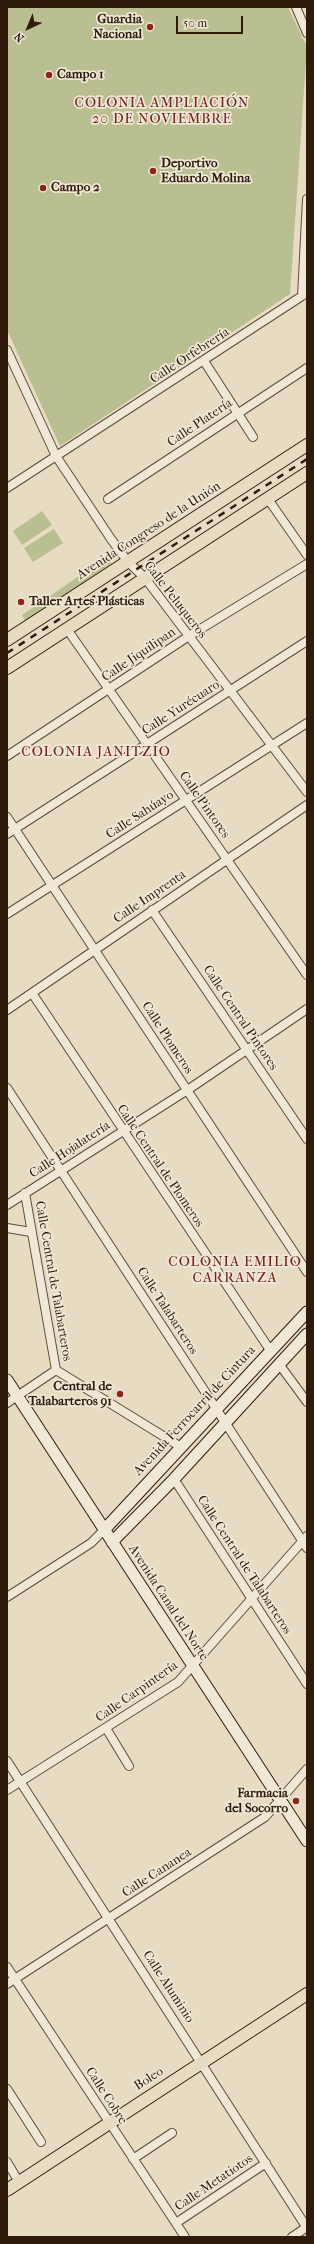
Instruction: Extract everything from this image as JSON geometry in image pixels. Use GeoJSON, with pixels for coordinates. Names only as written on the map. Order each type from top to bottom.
{"type":"FeatureCollection","features":[{"type":"Feature","properties":{"kind":"main road","name":"Avenida Congreso de la Unión"},"geometry":{"type":"LineString","coordinates":[[7,640],[307,445]]}},
{"type":"Feature","properties":{"kind":"main road"},"geometry":{"type":"LineString","coordinates":[[7,668],[307,473]]}},
{"type":"Feature","properties":{"kind":"main road","name":"Boleo"},"geometry":{"type":"LineString","coordinates":[[7,2190],[201,2061],[307,1994]]}},
{"type":"Feature","properties":{"kind":"street"},"geometry":{"type":"LineString","coordinates":[[296,7],[307,33]]}},
{"type":"Feature","properties":{"kind":"street","name":"Calle Orfebrería"},"geometry":{"type":"LineString","coordinates":[[7,488],[305,297],[307,199]]}},
{"type":"Feature","properties":{"kind":"street","name":"Calle Peluqueros"},"geometry":{"type":"LineString","coordinates":[[7,350],[56,456],[111,539],[128,562],[145,578],[229,691],[307,792]]}},
{"type":"Feature","properties":{"kind":"street"},"geometry":{"type":"LineString","coordinates":[[204,361],[238,412],[252,437]]}},
{"type":"Feature","properties":{"kind":"street","name":"Calle Platería"},"geometry":{"type":"LineString","coordinates":[[108,499],[307,368]]}},
{"type":"Feature","properties":{"kind":"street"},"geometry":{"type":"LineString","coordinates":[[268,499],[307,555]]}},
{"type":"Feature","properties":{"kind":"street","name":"Calle Jiquilipan"},"geometry":{"type":"LineString","coordinates":[[7,756],[189,636],[307,564]]}},
{"type":"Feature","properties":{"kind":"street","name":"Calle Pintores"},"geometry":{"type":"LineString","coordinates":[[67,629],[307,975]]}},
{"type":"Feature","properties":{"kind":"street","name":"Calle Yurécuaro"},"geometry":{"type":"LineString","coordinates":[[7,834],[307,641]]}},
{"type":"Feature","properties":{"kind":"street","name":"Calle Sahúayo"},"geometry":{"type":"LineString","coordinates":[[7,914],[270,745],[307,723]]}},
{"type":"Feature","properties":{"kind":"street","name":"Calle Imprenta"},"geometry":{"type":"LineString","coordinates":[[7,1010],[307,805]]}},
{"type":"Feature","properties":{"kind":"street","name":"Calle Plomeros"},"geometry":{"type":"LineString","coordinates":[[7,817],[95,949],[186,1091],[307,1272]]}},
{"type":"Feature","properties":{"kind":"street","name":"Calle Central Pintores"},"geometry":{"type":"LineString","coordinates":[[152,910],[307,1139]]}},
{"type":"Feature","properties":{"kind":"street","name":"Calle Central de Plomeros"},"geometry":{"type":"LineString","coordinates":[[32,993],[270,1350]]}},
{"type":"Feature","properties":{"kind":"street","name":"Calle Hojalatería"},"geometry":{"type":"LineString","coordinates":[[7,1205],[122,1130],[186,1091],[307,1009]]}},
{"type":"Feature","properties":{"kind":"street","name":"Calle Talabarteros"},"geometry":{"type":"LineString","coordinates":[[7,1088],[225,1422],[306,1541]]}},
{"type":"Feature","properties":{"kind":"street","name":"Calle Central de Talabarteros"},"geometry":{"type":"LineString","coordinates":[[25,1193],[56,1370],[180,1448]]}},
{"type":"Feature","properties":{"kind":"street"},"geometry":{"type":"LineString","coordinates":[[7,1228],[31,1232]]}},
{"type":"Feature","properties":{"kind":"street","name":"Avenida Ferrocarril de Cintura"},"geometry":{"type":"LineString","coordinates":[[104,1530],[307,1312]]}},
{"type":"Feature","properties":{"kind":"street"},"geometry":{"type":"LineString","coordinates":[[112,1542],[174,1479],[307,1334]]}},
{"type":"Feature","properties":{"kind":"street"},"geometry":{"type":"LineString","coordinates":[[279,1364],[307,1402]]}},
{"type":"Feature","properties":{"kind":"street"},"geometry":{"type":"LineString","coordinates":[[7,1403],[56,1370]]}},
{"type":"Feature","properties":{"kind":"street","name":"Avenida Canal del Norte"},"geometry":{"type":"LineString","coordinates":[[7,1380],[192,1667],[307,1841]]}},
{"type":"Feature","properties":{"kind":"street","name":"Calle Central de Talabarteros"},"geometry":{"type":"LineString","coordinates":[[174,1479],[250,1599],[307,1684]]}},
{"type":"Feature","properties":{"kind":"street"},"geometry":{"type":"LineString","coordinates":[[7,1597],[91,1542],[104,1530]]}},
{"type":"Feature","properties":{"kind":"street","name":"Calle Carpintería"},"geometry":{"type":"LineString","coordinates":[[7,1790],[178,1682],[250,1599],[306,1541]]}},
{"type":"Feature","properties":{"kind":"street"},"geometry":{"type":"LineString","coordinates":[[106,1728],[129,1766]]}},
{"type":"Feature","properties":{"kind":"street","name":"Calle Aluminio"},"geometry":{"type":"LineString","coordinates":[[7,1761],[307,2228]]}},
{"type":"Feature","properties":{"kind":"street","name":"Calle Cananea"},"geometry":{"type":"LineString","coordinates":[[7,1984],[265,1817],[307,1768]]}},
{"type":"Feature","properties":{"kind":"street","name":"Calle Cobre"},"geometry":{"type":"LineString","coordinates":[[7,1967],[185,2237]]}},
{"type":"Feature","properties":{"kind":"street"},"geometry":{"type":"LineString","coordinates":[[7,2089],[42,2142]]}},
{"type":"Feature","properties":{"kind":"street"},"geometry":{"type":"LineString","coordinates":[[133,2159],[172,2133]]}},
{"type":"Feature","properties":{"kind":"street"},"geometry":{"type":"LineString","coordinates":[[7,2162],[19,2182]]}},
{"type":"Feature","properties":{"kind":"street","name":"Calle Metatiotos"},"geometry":{"type":"LineString","coordinates":[[176,2223],[266,2163]]}},
{"type":"Feature","properties":{"kind":"street"},"geometry":{"type":"LineString","coordinates":[[292,2237],[307,2228]]}},
{"type":"Feature","properties":{"kind":"green space","name":"Deportivo Eduardo Molina"},"geometry":{"type":"Polygon","coordinates":[[[7,7],[288,7],[307,47],[290,294],[60,446],[7,330],[7,7]]]}},
{"type":"Feature","properties":{"kind":"green space"},"geometry":{"type":"Polygon","coordinates":[[[42,511],[52,525],[22,545],[13,531],[42,511]]]}},
{"type":"Feature","properties":{"kind":"green space"},"geometry":{"type":"Polygon","coordinates":[[[54,529],[63,543],[33,562],[24,548],[54,529]]]}},
{"type":"Feature","properties":{"kind":"green space"},"geometry":{"type":"Polygon","coordinates":[[[107,557],[112,563],[26,622],[22,615],[107,557]]]}},
{"type":"Feature","properties":{"kind":"railway"},"geometry":{"type":"LineString","coordinates":[[7,653],[307,459]]}},
{"type":"Feature","properties":{"kind":"place","name":"Guardia Nacional"},"geometry":{"type":"Point","coordinates":[150,27]}},
{"type":"Feature","properties":{"kind":"place","name":"Campo 1"},"geometry":{"type":"Point","coordinates":[49,75]}},
{"type":"Feature","properties":{"kind":"place","name":"Deportivo Eduardo Molina"},"geometry":{"type":"Point","coordinates":[153,171]}},
{"type":"Feature","properties":{"kind":"place","name":"Campo 2"},"geometry":{"type":"Point","coordinates":[43,188]}},
{"type":"Feature","properties":{"kind":"place","name":"Taller Artes Plásticas"},"geometry":{"type":"Point","coordinates":[21,602]}},
{"type":"Feature","properties":{"kind":"place","name":"Central de Talabarteros 91"},"geometry":{"type":"Point","coordinates":[120,1394]}},
{"type":"Feature","properties":{"kind":"place","name":"Farmacia del Socorro"},"geometry":{"type":"Point","coordinates":[296,1801]}},
{"type":"Feature","properties":{"kind":"district","name":"COLONIA AMPLIACIÓN 20 DE NOVIEMBRE"},"geometry":{"type":"Point","coordinates":[162,112]}},
{"type":"Feature","properties":{"kind":"district","name":"COLONIA JANITZIO"},"geometry":{"type":"Point","coordinates":[96,753]}},
{"type":"Feature","properties":{"kind":"district","name":"COLONIA EMILIO CARRANZA"},"geometry":{"type":"Point","coordinates":[235,1272]}}]}
